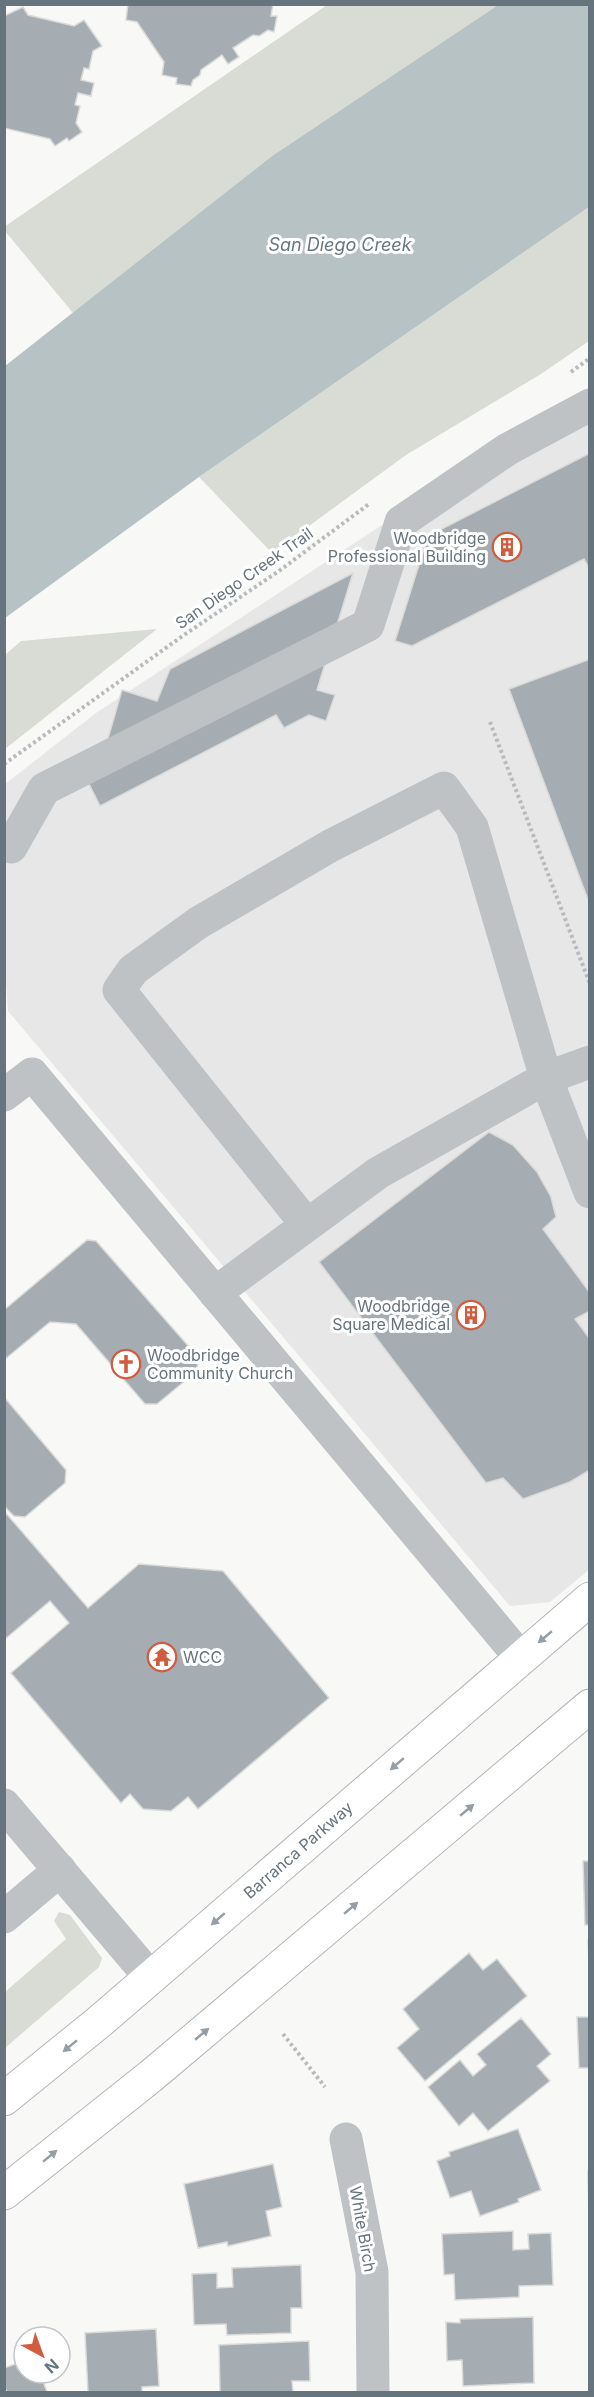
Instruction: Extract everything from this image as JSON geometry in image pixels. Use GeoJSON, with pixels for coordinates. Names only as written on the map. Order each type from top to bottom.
{"type":"FeatureCollection","features":[{"type":"Feature","properties":{"kind":"main road","name":"Barranca Parkway"},"geometry":{"type":"LineString","coordinates":[[4,2099],[151,1977],[590,1599]]}},
{"type":"Feature","properties":{"kind":"main road"},"geometry":{"type":"LineString","coordinates":[[4,2193],[151,2076],[590,1706]]}},
{"type":"Feature","properties":{"kind":"street"},"geometry":{"type":"LineString","coordinates":[[11,847],[44,789],[368,625],[401,522],[508,448],[590,405]]}},
{"type":"Feature","properties":{"kind":"street"},"geometry":{"type":"LineString","coordinates":[[307,1225],[119,990],[133,970],[198,923],[330,846],[444,788],[472,827],[546,1078],[590,1192]]}},
{"type":"Feature","properties":{"kind":"street"},"geometry":{"type":"LineString","coordinates":[[215,1293],[378,1173],[546,1078],[590,1062]]}},
{"type":"Feature","properties":{"kind":"street"},"geometry":{"type":"LineString","coordinates":[[4,1095],[32,1074],[520,1657]]}},
{"type":"Feature","properties":{"kind":"street"},"geometry":{"type":"LineString","coordinates":[[4,1805],[151,1977]]}},
{"type":"Feature","properties":{"kind":"street"},"geometry":{"type":"LineString","coordinates":[[4,1917],[60,1870]]}},
{"type":"Feature","properties":{"kind":"street","name":"White Birch"},"geometry":{"type":"LineString","coordinates":[[346,2139],[372,2272],[373,2392]]}},
{"type":"Feature","properties":{"kind":"path"},"geometry":{"type":"LineString","coordinates":[[563,376],[590,358]]}},
{"type":"Feature","properties":{"kind":"path","name":"San Diego Creek Trail"},"geometry":{"type":"LineString","coordinates":[[4,764],[183,634],[279,572],[375,499]]}},
{"type":"Feature","properties":{"kind":"path"},"geometry":{"type":"LineString","coordinates":[[490,722],[590,984]]}},
{"type":"Feature","properties":{"kind":"path"},"geometry":{"type":"LineString","coordinates":[[283,2034],[325,2086]]}},
{"type":"Feature","properties":{"kind":"shaded area"},"geometry":{"type":"Polygon","coordinates":[[[327,5],[498,5],[272,156],[73,313],[4,227],[327,5]]]}},
{"type":"Feature","properties":{"kind":"shaded area"},"geometry":{"type":"Polygon","coordinates":[[[589,207],[589,341],[541,374],[406,455],[272,553],[199,477],[589,207]]]}},
{"type":"Feature","properties":{"kind":"shaded area"},"geometry":{"type":"Polygon","coordinates":[[[589,389],[590,1569],[550,1602],[510,1606],[8,1011],[4,953],[4,785],[96,713],[589,389]]]}},
{"type":"Feature","properties":{"kind":"shaded area"},"geometry":{"type":"Polygon","coordinates":[[[157,629],[5,749],[5,655],[21,641],[157,629]]]}},
{"type":"Feature","properties":{"kind":"shaded area"},"geometry":{"type":"Polygon","coordinates":[[[59,1912],[70,1915],[102,1958],[99,1967],[5,2048],[5,1992],[66,1939],[54,1921],[59,1912]]]}},
{"type":"Feature","properties":{"kind":"water","name":"San Diego Creek"},"geometry":{"type":"Polygon","coordinates":[[[498,5],[589,5],[589,207],[199,477],[5,618],[5,366],[272,156],[498,5]]]}},
{"type":"Feature","properties":{"kind":"building"},"geometry":{"type":"Polygon","coordinates":[[[128,4],[273,4],[271,16],[277,16],[274,32],[268,30],[259,36],[253,35],[233,48],[239,57],[228,64],[222,55],[201,70],[200,75],[193,80],[191,86],[176,84],[177,78],[162,75],[164,62],[137,22],[126,20],[128,4]]]}},
{"type":"Feature","properties":{"kind":"building"},"geometry":{"type":"Polygon","coordinates":[[[23,7],[28,15],[74,26],[84,20],[102,46],[93,51],[89,69],[84,68],[81,80],[94,83],[91,96],[78,93],[75,105],[80,106],[76,123],[82,132],[69,141],[67,138],[55,146],[50,139],[4,128],[4,16],[23,7]]]}},
{"type":"Feature","properties":{"kind":"building","name":"Woodbridge Professional Building"},"geometry":{"type":"Polygon","coordinates":[[[590,453],[590,570],[584,559],[412,646],[395,641],[428,536],[590,453]]]}},
{"type":"Feature","properties":{"kind":"building"},"geometry":{"type":"Polygon","coordinates":[[[353,573],[317,690],[335,695],[326,721],[309,715],[284,728],[276,715],[100,806],[76,758],[107,742],[122,690],[157,701],[170,669],[353,573]]]}},
{"type":"Feature","properties":{"kind":"building"},"geometry":{"type":"Polygon","coordinates":[[[590,659],[590,905],[509,689],[590,659]]]}},
{"type":"Feature","properties":{"kind":"building","name":"Woodbridge Square Medical"},"geometry":{"type":"Polygon","coordinates":[[[489,1132],[513,1145],[537,1172],[551,1197],[556,1217],[543,1229],[590,1293],[590,1311],[575,1319],[590,1339],[590,1470],[570,1482],[523,1499],[503,1478],[486,1483],[319,1262],[489,1132]]]}},
{"type":"Feature","properties":{"kind":"building"},"geometry":{"type":"Polygon","coordinates":[[[87,1240],[96,1241],[198,1357],[197,1371],[157,1404],[145,1404],[76,1324],[50,1322],[4,1360],[4,1310],[87,1240]]]}},
{"type":"Feature","properties":{"kind":"building"},"geometry":{"type":"Polygon","coordinates":[[[4,1397],[66,1470],[65,1483],[25,1517],[14,1516],[4,1506],[4,1397]]]}},
{"type":"Feature","properties":{"kind":"building","name":"WCC"},"geometry":{"type":"Polygon","coordinates":[[[4,1511],[88,1608],[139,1564],[223,1571],[329,1698],[198,1809],[188,1797],[171,1811],[143,1809],[130,1794],[121,1803],[11,1673],[69,1623],[50,1601],[4,1640],[4,1511]]]}},
{"type":"Feature","properties":{"kind":"building"},"geometry":{"type":"Polygon","coordinates":[[[583,1861],[590,1861],[590,1925],[585,1925],[583,1861]]]}},
{"type":"Feature","properties":{"kind":"building"},"geometry":{"type":"Polygon","coordinates":[[[588,1940],[590,1940],[590,1985],[588,1940]]]}},
{"type":"Feature","properties":{"kind":"building"},"geometry":{"type":"Polygon","coordinates":[[[469,1953],[483,1970],[497,1959],[527,1996],[425,2081],[397,2048],[419,2029],[403,2009],[469,1953]]]}},
{"type":"Feature","properties":{"kind":"building"},"geometry":{"type":"Polygon","coordinates":[[[577,2017],[590,2017],[590,2068],[579,2068],[577,2017]]]}},
{"type":"Feature","properties":{"kind":"building"},"geometry":{"type":"Polygon","coordinates":[[[521,2018],[551,2054],[537,2066],[550,2081],[488,2131],[473,2113],[459,2126],[428,2087],[460,2060],[473,2076],[486,2065],[477,2054],[521,2018]]]}},
{"type":"Feature","properties":{"kind":"building"},"geometry":{"type":"Polygon","coordinates":[[[518,2129],[541,2190],[518,2199],[519,2202],[480,2216],[471,2191],[450,2198],[437,2161],[450,2156],[449,2152],[518,2129]]]}},
{"type":"Feature","properties":{"kind":"building"},"geometry":{"type":"Polygon","coordinates":[[[273,2164],[282,2207],[266,2211],[271,2236],[228,2246],[227,2242],[198,2248],[184,2184],[273,2164]]]}},
{"type":"Feature","properties":{"kind":"building"},"geometry":{"type":"Polygon","coordinates":[[[588,2171],[590,2171],[589,2219],[588,2171]]]}},
{"type":"Feature","properties":{"kind":"building"},"geometry":{"type":"Polygon","coordinates":[[[513,2231],[513,2250],[529,2249],[528,2234],[551,2233],[553,2285],[519,2286],[519,2297],[455,2300],[454,2274],[444,2275],[442,2234],[513,2231]]]}},
{"type":"Feature","properties":{"kind":"building"},"geometry":{"type":"Polygon","coordinates":[[[301,2265],[302,2308],[291,2308],[291,2333],[227,2335],[226,2324],[194,2325],[192,2274],[217,2273],[217,2288],[233,2287],[232,2268],[301,2265]]]}},
{"type":"Feature","properties":{"kind":"building"},"geometry":{"type":"Polygon","coordinates":[[[533,2317],[534,2383],[463,2386],[462,2360],[447,2361],[446,2322],[460,2323],[460,2319],[533,2317]]]}},
{"type":"Feature","properties":{"kind":"building"},"geometry":{"type":"Polygon","coordinates":[[[156,2329],[159,2386],[142,2387],[142,2392],[88,2392],[85,2333],[156,2329]]]}},
{"type":"Feature","properties":{"kind":"building"},"geometry":{"type":"Polygon","coordinates":[[[309,2341],[310,2381],[292,2381],[293,2392],[220,2392],[219,2345],[309,2341]]]}},
{"type":"Feature","properties":{"kind":"building"},"geometry":{"type":"Polygon","coordinates":[[[12,2365],[12,2385],[44,2385],[47,2392],[7,2392],[4,2385],[4,2368],[12,2365]]]}},
{"type":"Feature","properties":{"kind":"place","name":"Woodbridge Professional Building"},"geometry":{"type":"Point","coordinates":[507,547]}},
{"type":"Feature","properties":{"kind":"place","name":"Woodbridge Square Medical"},"geometry":{"type":"Point","coordinates":[471,1315]}},
{"type":"Feature","properties":{"kind":"place","name":"Woodbridge Community Church"},"geometry":{"type":"Point","coordinates":[126,1364]}},
{"type":"Feature","properties":{"kind":"place","name":"WCC"},"geometry":{"type":"Point","coordinates":[162,1657]}}]}
